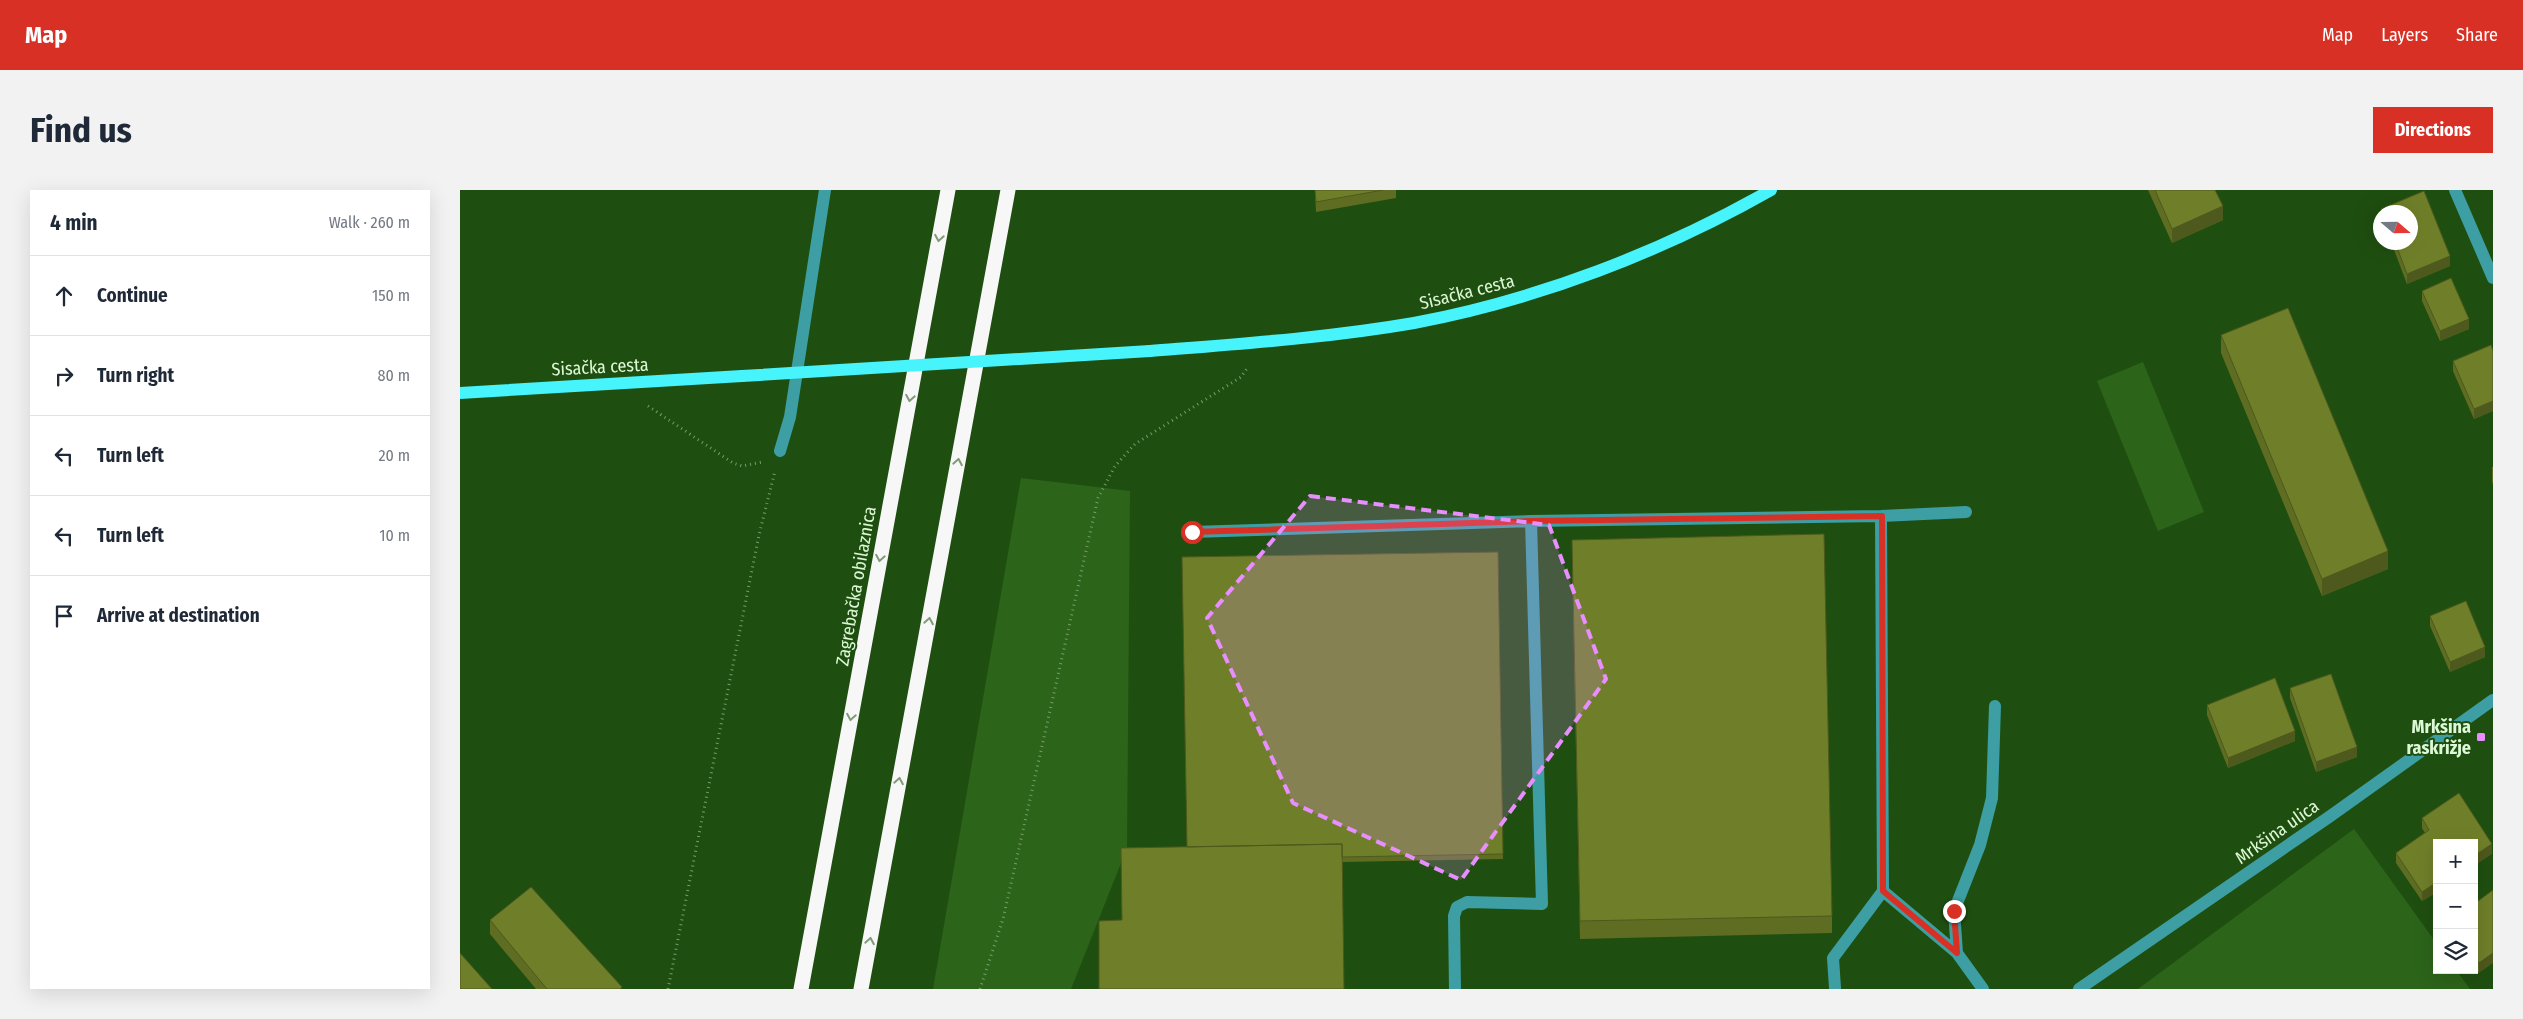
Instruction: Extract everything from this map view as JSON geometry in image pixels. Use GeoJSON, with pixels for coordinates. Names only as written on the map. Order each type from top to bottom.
{"type":"FeatureCollection","features":[{"type":"Feature","properties":{"kind":"highway","name":"Zagrebačka obilaznica"},"geometry":{"type":"LineString","coordinates":[[801,989],[948,190]]}},
{"type":"Feature","properties":{"kind":"highway"},"geometry":{"type":"LineString","coordinates":[[861,989],[1008,190]]}},
{"type":"Feature","properties":{"kind":"main road","name":"Sisačka cesta"},"geometry":{"type":"LineString","coordinates":[[460,393],[1150,351],[1354,332],[1415,322],[1532,294],[1626,261],[1732,212],[1771,190]]}},
{"type":"Feature","properties":{"kind":"street"},"geometry":{"type":"LineString","coordinates":[[780,451],[790,417],[825,190]]}},
{"type":"Feature","properties":{"kind":"street"},"geometry":{"type":"LineString","coordinates":[[2455,190],[2493,278]]}},
{"type":"Feature","properties":{"kind":"street"},"geometry":{"type":"LineString","coordinates":[[1192,532],[1531,521],[1882,516],[1966,512]]}},
{"type":"Feature","properties":{"kind":"street"},"geometry":{"type":"LineString","coordinates":[[1835,988],[1833,958],[1883,891],[1882,516]]}},
{"type":"Feature","properties":{"kind":"street"},"geometry":{"type":"LineString","coordinates":[[1455,989],[1454,916],[1457,907],[1468,902],[1542,904],[1531,521]]}},
{"type":"Feature","properties":{"kind":"street","name":"Mrkšina ulica"},"geometry":{"type":"LineString","coordinates":[[2079,989],[2329,817],[2493,700]]}},
{"type":"Feature","properties":{"kind":"street"},"geometry":{"type":"LineString","coordinates":[[1957,953],[1954,911],[1980,845],[1992,798],[1995,706]]}},
{"type":"Feature","properties":{"kind":"street"},"geometry":{"type":"LineString","coordinates":[[1883,891],[1957,953],[1983,989]]}},
{"type":"Feature","properties":{"kind":"path"},"geometry":{"type":"LineString","coordinates":[[980,989],[1003,919],[1098,498],[1115,466],[1135,444],[1241,377],[1248,367]]}},
{"type":"Feature","properties":{"kind":"path"},"geometry":{"type":"LineString","coordinates":[[648,406],[733,463],[742,466],[754,465],[768,460],[780,451]]}},
{"type":"Feature","properties":{"kind":"path"},"geometry":{"type":"LineString","coordinates":[[668,989],[759,535],[780,451]]}},
{"type":"Feature","properties":{"kind":"highlighted area"},"geometry":{"type":"Polygon","coordinates":[[[1310,496],[1549,525],[1606,679],[1461,880],[1293,803],[1207,618],[1310,496]]]}},
{"type":"Feature","properties":{"kind":"green space"},"geometry":{"type":"Polygon","coordinates":[[[2143,362],[2204,512],[2158,531],[2097,381],[2143,362]]]}},
{"type":"Feature","properties":{"kind":"green space"},"geometry":{"type":"Polygon","coordinates":[[[1021,478],[1130,491],[1127,848],[1071,989],[933,989],[1021,478]]]}},
{"type":"Feature","properties":{"kind":"green space"},"geometry":{"type":"Polygon","coordinates":[[[2354,829],[2433,938],[2433,974],[2459,974],[2470,989],[2138,989],[2354,829]]]}},
{"type":"Feature","properties":{"kind":"building"},"geometry":{"type":"Polygon","coordinates":[[[1315,190],[1383,190],[1316,202],[1315,190]]]}},
{"type":"Feature","properties":{"kind":"building"},"geometry":{"type":"Polygon","coordinates":[[[2155,190],[2215,190],[2223,206],[2172,229],[2155,190]]]}},
{"type":"Feature","properties":{"kind":"building"},"geometry":{"type":"Polygon","coordinates":[[[2424,191],[2450,256],[2407,274],[2398,250],[2418,250],[2418,205],[2391,205],[2424,191]]]}},
{"type":"Feature","properties":{"kind":"building"},"geometry":{"type":"Polygon","coordinates":[[[2451,278],[2469,319],[2440,331],[2422,291],[2451,278]]]}},
{"type":"Feature","properties":{"kind":"building"},"geometry":{"type":"Polygon","coordinates":[[[2288,308],[2388,551],[2322,579],[2221,335],[2288,308]]]}},
{"type":"Feature","properties":{"kind":"building"},"geometry":{"type":"Polygon","coordinates":[[[2491,345],[2493,351],[2493,401],[2474,409],[2453,361],[2491,345]]]}},
{"type":"Feature","properties":{"kind":"building"},"geometry":{"type":"Polygon","coordinates":[[[1824,534],[1832,916],[1580,921],[1572,540],[1824,534]]]}},
{"type":"Feature","properties":{"kind":"building"},"geometry":{"type":"Polygon","coordinates":[[[1498,552],[1503,854],[1342,857],[1342,844],[1187,847],[1182,557],[1498,552]]]}},
{"type":"Feature","properties":{"kind":"building"},"geometry":{"type":"Polygon","coordinates":[[[2466,601],[2485,647],[2450,662],[2430,616],[2466,601]]]}},
{"type":"Feature","properties":{"kind":"building"},"geometry":{"type":"Polygon","coordinates":[[[2331,674],[2357,747],[2316,762],[2290,688],[2331,674]]]}},
{"type":"Feature","properties":{"kind":"building"},"geometry":{"type":"Polygon","coordinates":[[[2275,678],[2295,731],[2228,758],[2207,705],[2275,678]]]}},
{"type":"Feature","properties":{"kind":"building"},"geometry":{"type":"Polygon","coordinates":[[[2459,793],[2492,844],[2478,853],[2478,839],[2433,839],[2433,885],[2422,892],[2396,853],[2429,830],[2422,818],[2459,793]]]}},
{"type":"Feature","properties":{"kind":"building"},"geometry":{"type":"Polygon","coordinates":[[[1342,844],[1344,989],[1099,989],[1099,921],[1122,920],[1121,848],[1342,844]]]}},
{"type":"Feature","properties":{"kind":"building"},"geometry":{"type":"Polygon","coordinates":[[[531,887],[622,987],[620,989],[547,989],[490,920],[531,887]]]}},
{"type":"Feature","properties":{"kind":"building"},"geometry":{"type":"Polygon","coordinates":[[[2493,890],[2493,953],[2479,963],[2478,962],[2478,901],[2493,890]]]}},
{"type":"Feature","properties":{"kind":"building"},"geometry":{"type":"Polygon","coordinates":[[[460,953],[492,989],[460,989],[460,953]]]}},
{"type":"Feature","properties":{"kind":"place","name":"Mrkšina raskrižje"},"geometry":{"type":"Point","coordinates":[2481,737]}},
{"type":"Feature","properties":{"kind":"route"},"geometry":{"type":"LineString","coordinates":[[1192,532],[1531,521],[1882,516],[1883,891],[1957,953],[1954,911]]}}]}
